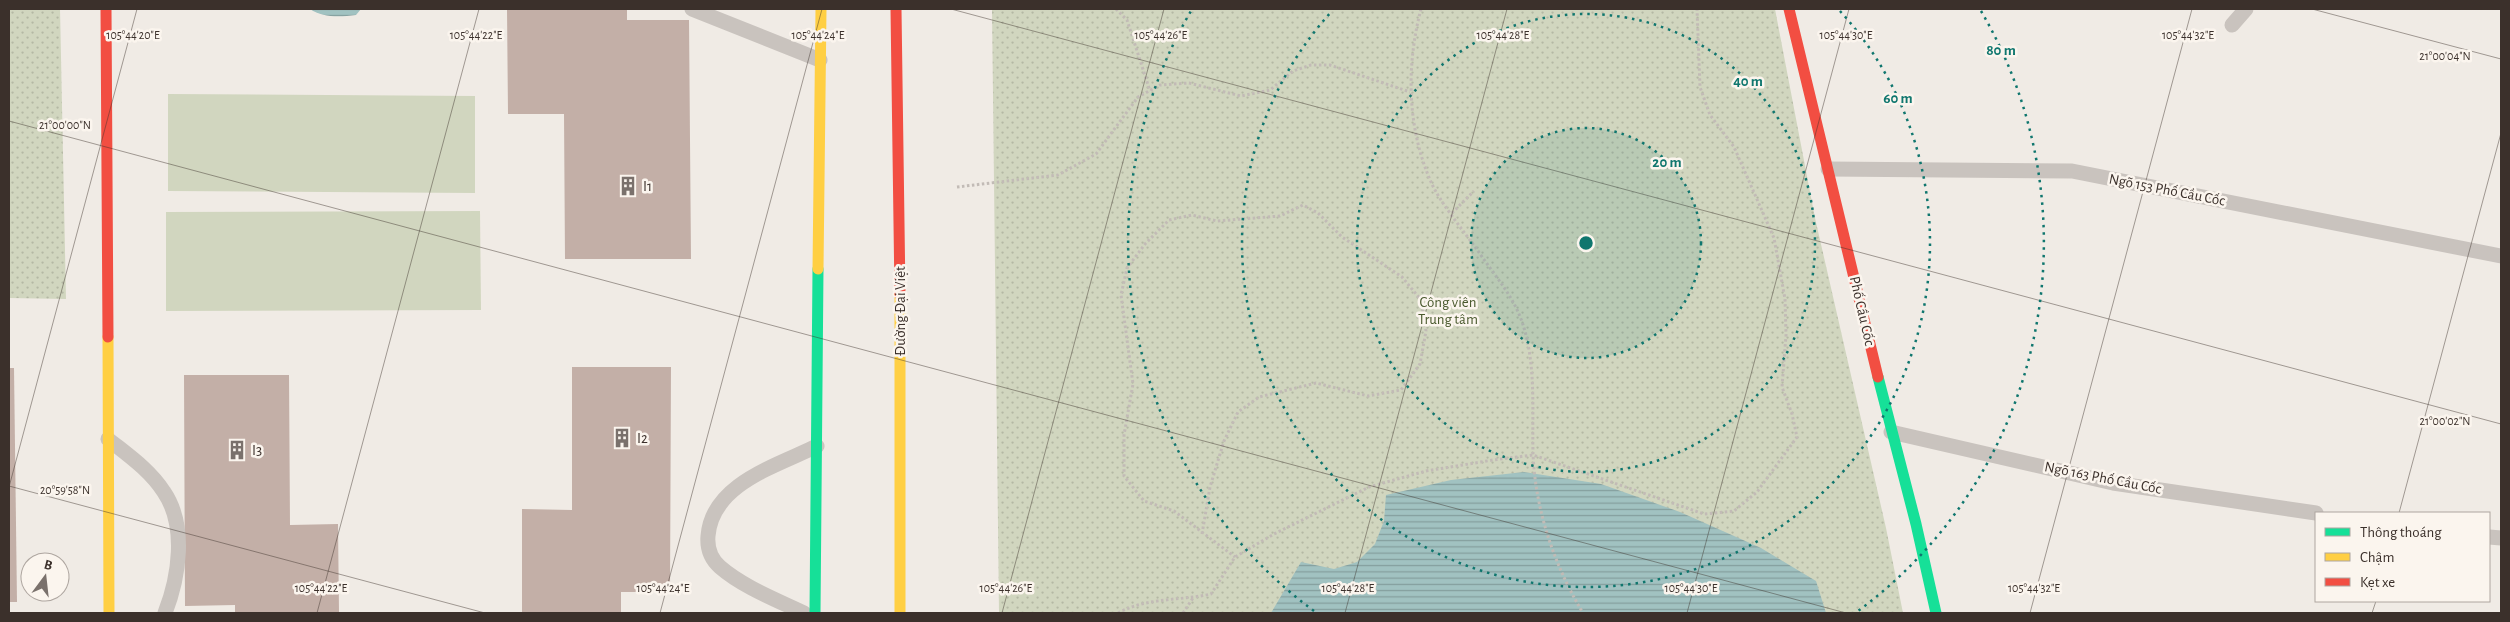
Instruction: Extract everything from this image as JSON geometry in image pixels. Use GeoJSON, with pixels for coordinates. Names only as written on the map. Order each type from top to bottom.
{"type":"FeatureCollection","features":[{"type":"Feature","properties":{"kind":"street"},"geometry":{"type":"LineString","coordinates":[[106,9],[109,613]]}},
{"type":"Feature","properties":{"kind":"street"},"geometry":{"type":"LineString","coordinates":[[815,613],[821,9]]}},
{"type":"Feature","properties":{"kind":"street","name":"Đường Đại Việt"},"geometry":{"type":"LineString","coordinates":[[896,9],[900,187],[900,613]]}},
{"type":"Feature","properties":{"kind":"street","name":"Phố Cầu Cốc"},"geometry":{"type":"LineString","coordinates":[[1789,9],[1891,432],[1916,524],[1936,613]]}},
{"type":"Feature","properties":{"kind":"lane"},"geometry":{"type":"LineString","coordinates":[[692,9],[820,60]]}},
{"type":"Feature","properties":{"kind":"lane"},"geometry":{"type":"LineString","coordinates":[[2232,25],[2246,9]]}},
{"type":"Feature","properties":{"kind":"lane","name":"Ngõ 153 Phố Cầu Cốc"},"geometry":{"type":"LineString","coordinates":[[1828,169],[2072,171],[2501,256]]}},
{"type":"Feature","properties":{"kind":"lane","name":"Ngõ 163 Phố Cầu Cốc"},"geometry":{"type":"LineString","coordinates":[[1891,432],[2113,482],[2315,513]]}},
{"type":"Feature","properties":{"kind":"lane"},"geometry":{"type":"LineString","coordinates":[[108,439],[148,472],[164,491],[174,510],[178,538],[177,570],[172,594],[165,613]]}},
{"type":"Feature","properties":{"kind":"lane"},"geometry":{"type":"LineString","coordinates":[[804,613],[732,576],[719,566],[710,554],[708,541],[712,514],[729,493],[749,480],[817,446]]}},
{"type":"Feature","properties":{"kind":"path"},"geometry":{"type":"LineString","coordinates":[[1116,9],[1127,20],[1150,91]]}},
{"type":"Feature","properties":{"kind":"path"},"geometry":{"type":"LineString","coordinates":[[1421,9],[1416,26],[1410,92],[1415,135],[1432,184],[1508,292],[1524,328],[1532,373],[1534,455],[1538,498],[1551,547],[1583,613]]}},
{"type":"Feature","properties":{"kind":"path"},"geometry":{"type":"LineString","coordinates":[[1118,613],[1133,605],[1164,599],[1194,598],[1211,594],[1235,557],[1274,534],[1369,488],[1426,471],[1534,455],[1704,514],[1734,511],[1757,492],[1797,436],[1792,414],[1782,387],[1786,335],[1785,299],[1774,238],[1734,147],[1710,115],[1700,87],[1697,9]]}},
{"type":"Feature","properties":{"kind":"path"},"geometry":{"type":"LineString","coordinates":[[957,187],[1058,175],[1096,154],[1138,97],[1160,85],[1189,83],[1241,96],[1270,90],[1293,71],[1311,66],[1330,65],[1410,92]]}},
{"type":"Feature","properties":{"kind":"path"},"geometry":{"type":"LineString","coordinates":[[1452,213],[1474,191]]}},
{"type":"Feature","properties":{"kind":"path"},"geometry":{"type":"LineString","coordinates":[[1202,534],[1210,487],[1224,441],[1238,412],[1259,397],[1316,383],[1368,396],[1401,390],[1420,364],[1426,331],[1421,300],[1402,277],[1342,237],[1318,213],[1302,205],[1280,216],[1217,221],[1192,215],[1168,220],[1145,244],[1127,268],[1121,295],[1133,384],[1124,435],[1124,476],[1144,501],[1174,511],[1202,534],[1235,557]]}},
{"type":"Feature","properties":{"kind":"path"},"geometry":{"type":"LineString","coordinates":[[1183,613],[1194,598]]}},
{"type":"Feature","properties":{"kind":"green space"},"geometry":{"type":"Polygon","coordinates":[[[9,9],[60,9],[66,299],[9,298],[9,9]]]}},
{"type":"Feature","properties":{"kind":"green space","name":"Công viên Trung tâm"},"geometry":{"type":"Polygon","coordinates":[[[992,9],[1775,9],[1815,218],[1886,528],[1903,613],[999,613],[992,9]]]}},
{"type":"Feature","properties":{"kind":"green space"},"geometry":{"type":"Polygon","coordinates":[[[168,94],[475,96],[475,193],[168,191],[168,94]]]}},
{"type":"Feature","properties":{"kind":"green space"},"geometry":{"type":"Polygon","coordinates":[[[480,211],[481,310],[166,311],[166,212],[480,211]]]}},
{"type":"Feature","properties":{"kind":"water"},"geometry":{"type":"Polygon","coordinates":[[[310,9],[361,9],[356,15],[338,16],[320,14],[310,9]]]}},
{"type":"Feature","properties":{"kind":"water"},"geometry":{"type":"Polygon","coordinates":[[[1524,472],[1601,484],[1680,512],[1761,548],[1816,581],[1826,613],[1271,613],[1301,562],[1334,569],[1357,562],[1375,544],[1384,521],[1386,495],[1451,480],[1524,472]]]}},
{"type":"Feature","properties":{"kind":"building","name":"I1"},"geometry":{"type":"Polygon","coordinates":[[[507,9],[627,9],[627,20],[689,20],[691,259],[565,259],[564,114],[508,114],[507,9]]]}},
{"type":"Feature","properties":{"kind":"building","name":"I2"},"geometry":{"type":"Polygon","coordinates":[[[572,367],[671,367],[670,592],[621,592],[621,613],[522,613],[522,509],[572,510],[572,367]]]}},
{"type":"Feature","properties":{"kind":"building"},"geometry":{"type":"Polygon","coordinates":[[[9,368],[14,368],[17,602],[9,602],[9,368]]]}},
{"type":"Feature","properties":{"kind":"building","name":"I3"},"geometry":{"type":"Polygon","coordinates":[[[184,375],[289,375],[290,525],[338,524],[339,613],[235,613],[235,605],[185,606],[184,375]]]}},
{"type":"Feature","properties":{"kind":"traffic: fast"},"geometry":{"type":"LineString","coordinates":[[815,613],[818,269]]}},
{"type":"Feature","properties":{"kind":"traffic: fast"},"geometry":{"type":"LineString","coordinates":[[1878,377],[1916,524],[1936,613]]}},
{"type":"Feature","properties":{"kind":"traffic: slow"},"geometry":{"type":"LineString","coordinates":[[818,269],[821,9]]}},
{"type":"Feature","properties":{"kind":"traffic: slow"},"geometry":{"type":"LineString","coordinates":[[900,295],[900,613]]}},
{"type":"Feature","properties":{"kind":"traffic: slow"},"geometry":{"type":"LineString","coordinates":[[108,337],[109,613]]}},
{"type":"Feature","properties":{"kind":"traffic: jam"},"geometry":{"type":"LineString","coordinates":[[106,9],[108,337]]}},
{"type":"Feature","properties":{"kind":"traffic: jam"},"geometry":{"type":"LineString","coordinates":[[896,9],[900,295]]}},
{"type":"Feature","properties":{"kind":"traffic: jam"},"geometry":{"type":"LineString","coordinates":[[1789,9],[1878,377]]}},
{"type":"Feature","properties":{"kind":"place","name":"I1"},"geometry":{"type":"Point","coordinates":[628,186]}},
{"type":"Feature","properties":{"kind":"place","name":"I2"},"geometry":{"type":"Point","coordinates":[622,438]}},
{"type":"Feature","properties":{"kind":"place","name":"I3"},"geometry":{"type":"Point","coordinates":[237,450]}}]}
